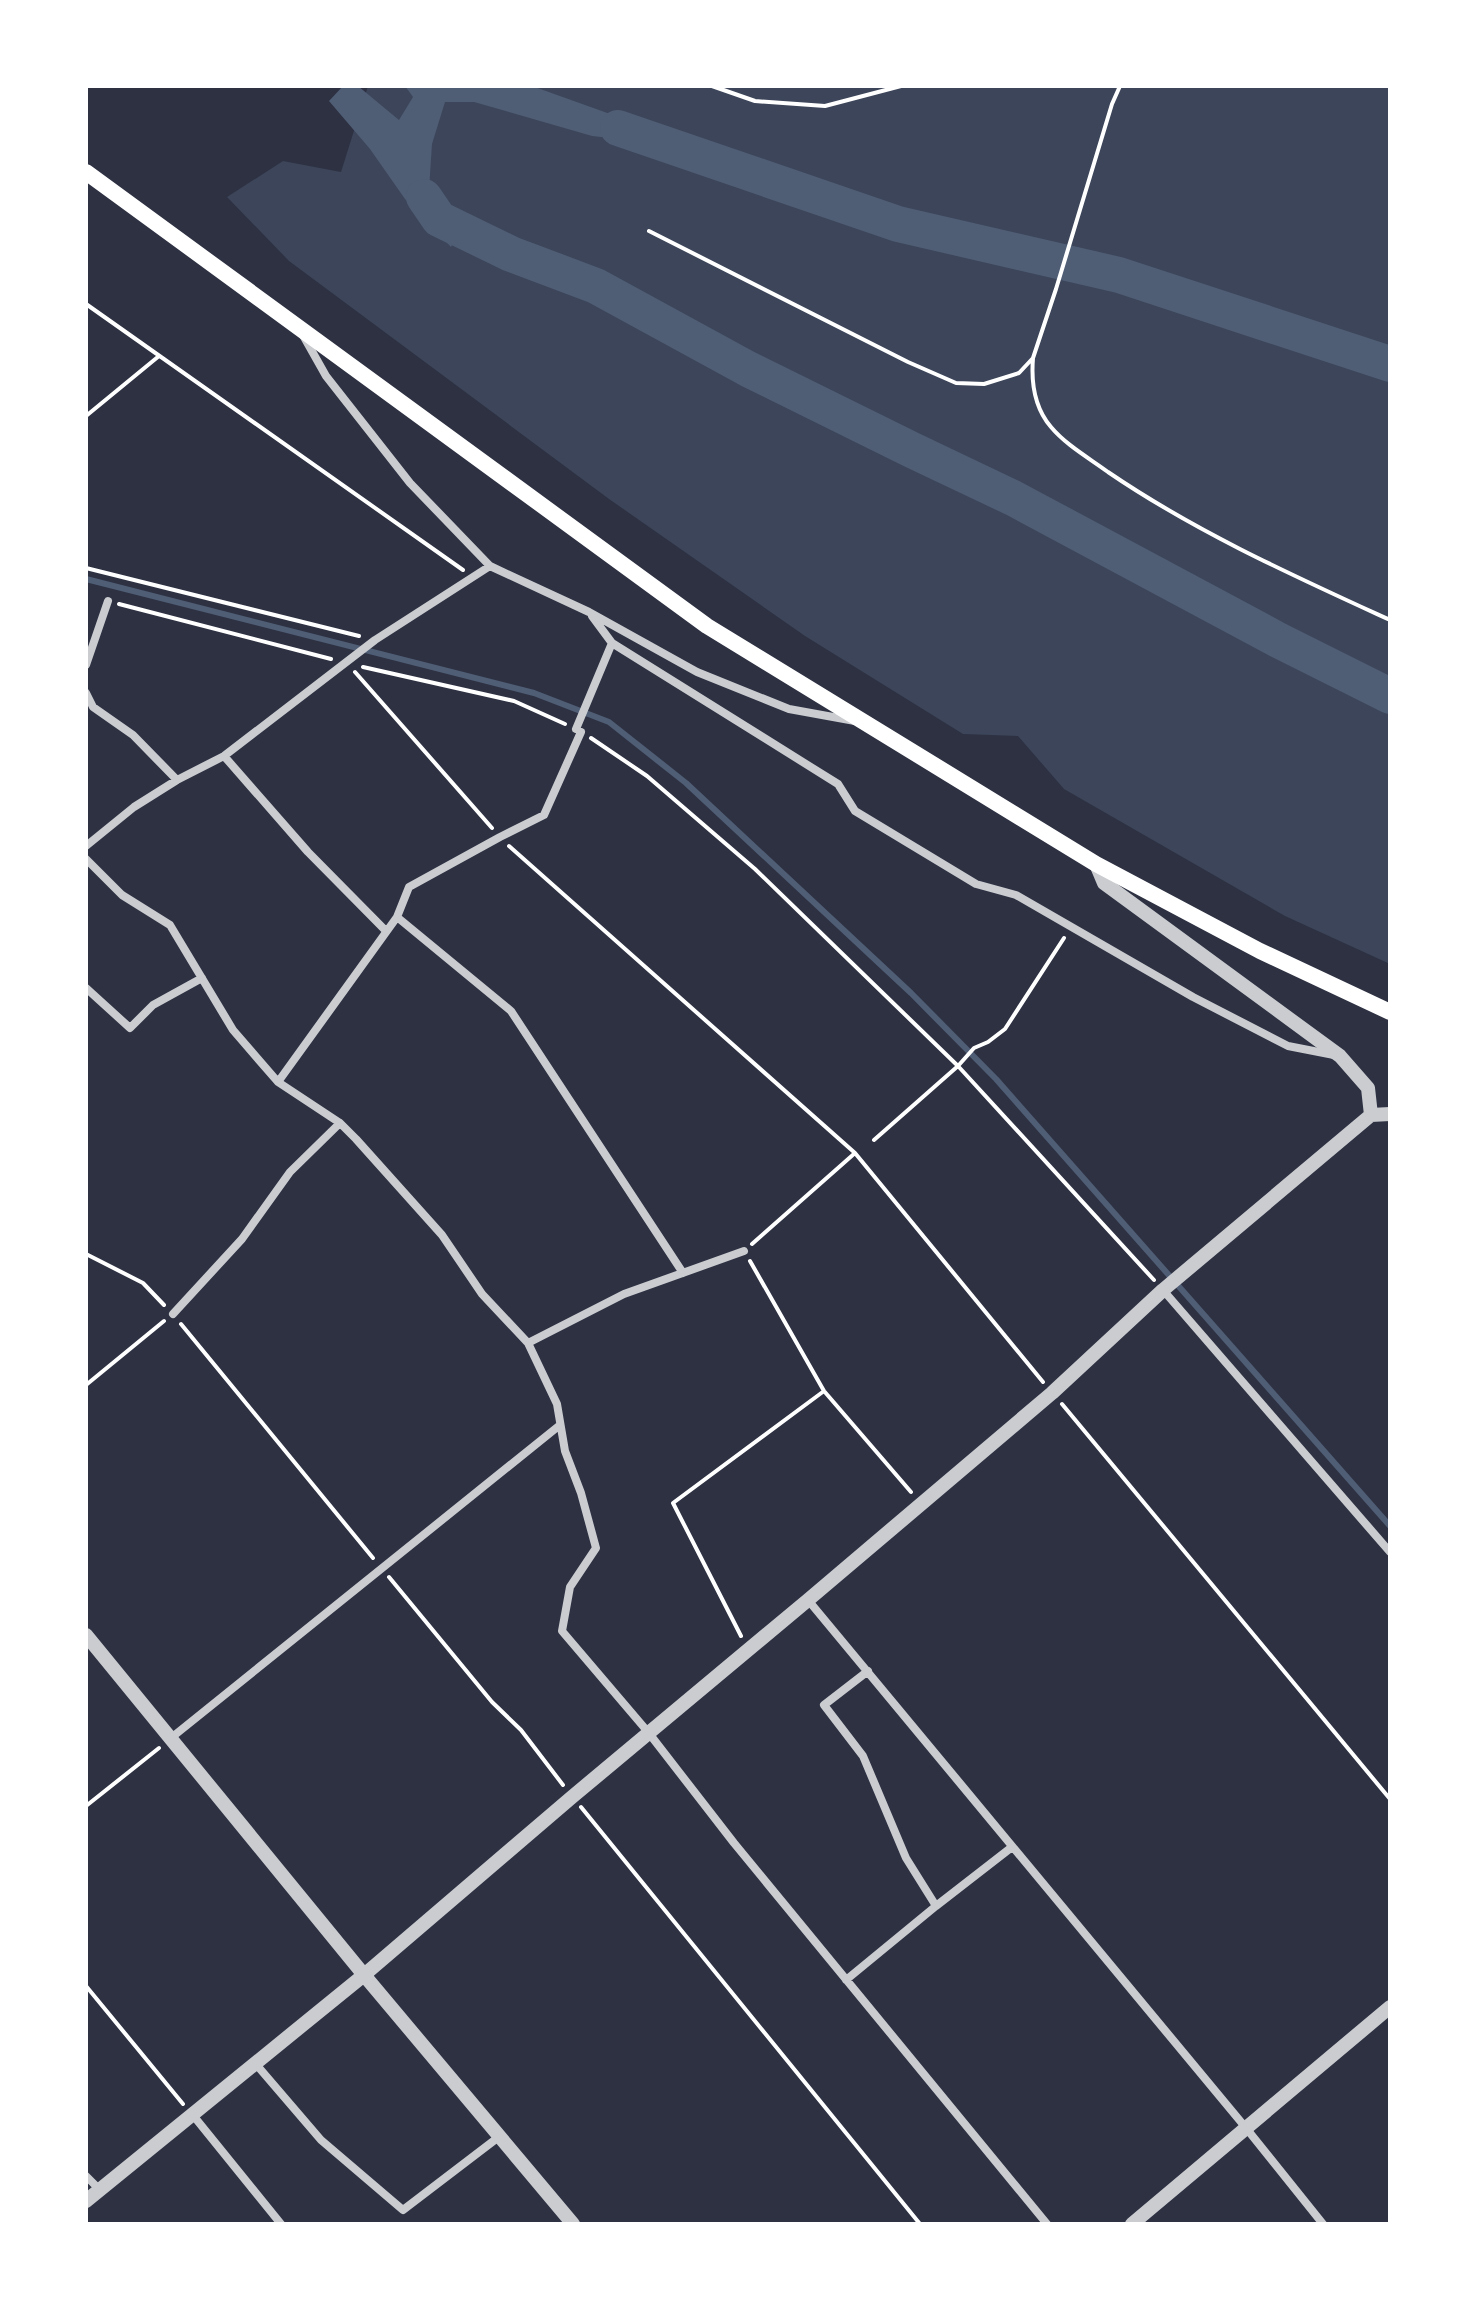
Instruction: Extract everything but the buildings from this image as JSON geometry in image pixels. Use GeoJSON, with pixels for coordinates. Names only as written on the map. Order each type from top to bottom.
{"type":"FeatureCollection","features":[{"type":"Feature","properties":{"kind":"main road"},"geometry":{"type":"LineString","coordinates":[[86,172],[707,626],[1096,864],[1260,951],[1390,1012]]}},
{"type":"Feature","properties":{"kind":"street"},"geometry":{"type":"LineString","coordinates":[[300,329],[326,376],[410,483],[490,566],[589,612],[697,672],[789,709],[864,723]]}},
{"type":"Feature","properties":{"kind":"street"},"geometry":{"type":"LineString","coordinates":[[86,846],[134,807],[224,756],[373,642],[490,566]]}},
{"type":"Feature","properties":{"kind":"street"},"geometry":{"type":"LineString","coordinates":[[86,665],[108,601]]}},
{"type":"Feature","properties":{"kind":"street"},"geometry":{"type":"LineString","coordinates":[[589,612],[612,643],[838,784],[855,811],[976,884],[1016,895],[1193,997],[1288,1046],[1340,1056]]}},
{"type":"Feature","properties":{"kind":"street"},"geometry":{"type":"LineString","coordinates":[[278,1082],[397,917],[409,887],[544,815],[612,643]]}},
{"type":"Feature","properties":{"kind":"street"},"geometry":{"type":"LineString","coordinates":[[86,693],[93,707],[133,735],[177,780]]}},
{"type":"Feature","properties":{"kind":"street"},"geometry":{"type":"LineString","coordinates":[[224,756],[308,852],[386,931]]}},
{"type":"Feature","properties":{"kind":"street"},"geometry":{"type":"LineString","coordinates":[[86,859],[122,895],[170,925],[233,1030],[278,1082],[340,1123],[442,1235],[482,1294],[528,1343],[557,1404],[565,1451],[581,1493],[596,1548],[570,1587],[562,1631],[648,1732],[734,1843],[1047,2224]]}},
{"type":"Feature","properties":{"kind":"street"},"geometry":{"type":"LineString","coordinates":[[1096,864],[1104,883],[1340,1056],[1368,1088],[1371,1115]]}},
{"type":"Feature","properties":{"kind":"street"},"geometry":{"type":"LineString","coordinates":[[397,917],[511,1011],[683,1273]]}},
{"type":"Feature","properties":{"kind":"street"},"geometry":{"type":"LineString","coordinates":[[86,988],[130,1028],[153,1005],[202,978]]}},
{"type":"Feature","properties":{"kind":"street"},"geometry":{"type":"LineString","coordinates":[[86,2201],[364,1975],[808,1600],[1052,1393],[1163,1290],[1371,1115],[1390,1114]]}},
{"type":"Feature","properties":{"kind":"street"},"geometry":{"type":"LineString","coordinates":[[173,1314],[242,1239],[290,1172],[340,1123]]}},
{"type":"Feature","properties":{"kind":"street"},"geometry":{"type":"LineString","coordinates":[[528,1343],[624,1294],[744,1251]]}},
{"type":"Feature","properties":{"kind":"street"},"geometry":{"type":"LineString","coordinates":[[1163,1290],[1390,1552]]}},
{"type":"Feature","properties":{"kind":"street"},"geometry":{"type":"LineString","coordinates":[[171,1738],[560,1425]]}},
{"type":"Feature","properties":{"kind":"street"},"geometry":{"type":"LineString","coordinates":[[808,1600],[1323,2224]]}},
{"type":"Feature","properties":{"kind":"street"},"geometry":{"type":"LineString","coordinates":[[86,1635],[364,1975],[573,2224]]}},
{"type":"Feature","properties":{"kind":"street"},"geometry":{"type":"LineString","coordinates":[[868,1671],[824,1705],[863,1756],[906,1858],[936,1906]]}},
{"type":"Feature","properties":{"kind":"street"},"geometry":{"type":"LineString","coordinates":[[846,1980],[1012,1847]]}},
{"type":"Feature","properties":{"kind":"street"},"geometry":{"type":"LineString","coordinates":[[1132,2224],[1390,2007]]}},
{"type":"Feature","properties":{"kind":"street"},"geometry":{"type":"LineString","coordinates":[[255,2063],[321,2140],[403,2210],[500,2136]]}},
{"type":"Feature","properties":{"kind":"street"},"geometry":{"type":"LineString","coordinates":[[192,2114],[281,2224]]}},
{"type":"Feature","properties":{"kind":"street"},"geometry":{"type":"LineString","coordinates":[[86,2176],[99,2189]]}},
{"type":"Feature","properties":{"kind":"path"},"geometry":{"type":"LineString","coordinates":[[712,86],[755,101],[825,106],[901,86]]}},
{"type":"Feature","properties":{"kind":"path"},"geometry":{"type":"LineString","coordinates":[[1120,86],[1033,358],[1031,376],[1040,411],[1051,427],[1075,449],[1138,492],[1214,535],[1390,620]]}},
{"type":"Feature","properties":{"kind":"path"},"geometry":{"type":"LineString","coordinates":[[649,231],[908,362],[956,383],[984,384],[1003,379],[1019,373],[1033,358]]}},
{"type":"Feature","properties":{"kind":"path"},"geometry":{"type":"LineString","coordinates":[[86,304],[471,576]]}},
{"type":"Feature","properties":{"kind":"path"},"geometry":{"type":"LineString","coordinates":[[86,416],[159,356]]}},
{"type":"Feature","properties":{"kind":"path"},"geometry":{"type":"LineString","coordinates":[[86,568],[373,642]]}},
{"type":"Feature","properties":{"kind":"path"},"geometry":{"type":"LineString","coordinates":[[108,601],[347,663],[514,701],[579,727],[647,776],[755,869],[958,1066],[1163,1290]]}},
{"type":"Feature","properties":{"kind":"path"},"geometry":{"type":"LineString","coordinates":[[347,663],[500,837],[855,1153],[1390,1799]]}},
{"type":"Feature","properties":{"kind":"path"},"geometry":{"type":"LineString","coordinates":[[874,1140],[958,1066],[974,1048],[1005,1029],[1071,927]]}},
{"type":"Feature","properties":{"kind":"path"},"geometry":{"type":"LineString","coordinates":[[855,1153],[744,1251],[824,1391],[921,1503]]}},
{"type":"Feature","properties":{"kind":"path"},"geometry":{"type":"LineString","coordinates":[[86,1254],[143,1283],[173,1314],[492,1702],[521,1730],[572,1797],[920,2224]]}},
{"type":"Feature","properties":{"kind":"path"},"geometry":{"type":"LineString","coordinates":[[86,1385],[173,1314]]}},
{"type":"Feature","properties":{"kind":"path"},"geometry":{"type":"LineString","coordinates":[[748,1649],[673,1503],[824,1391]]}},
{"type":"Feature","properties":{"kind":"path"},"geometry":{"type":"LineString","coordinates":[[86,1806],[171,1738]]}},
{"type":"Feature","properties":{"kind":"path"},"geometry":{"type":"LineString","coordinates":[[86,1986],[192,2114]]}},
{"type":"Feature","properties":{"kind":"shaded area"},"geometry":{"type":"Polygon","coordinates":[[[343,86],[358,86],[399,120],[413,97],[405,86],[532,86],[613,115],[664,144],[592,136],[474,102],[445,102],[432,144],[429,190],[465,218],[451,247],[405,199],[370,149],[329,101],[343,86]]]}},
{"type":"Feature","properties":{"kind":"shaded area"},"geometry":{"type":"Polygon","coordinates":[[[368,86],[1390,86],[1390,964],[1285,916],[1064,789],[1018,736],[963,734],[805,636],[609,499],[289,261],[227,197],[283,161],[341,172],[368,86]]]}},
{"type":"Feature","properties":{"kind":"waterway"},"geometry":{"type":"LineString","coordinates":[[618,128],[898,224],[1119,275],[1390,364]]}},
{"type":"Feature","properties":{"kind":"waterway"},"geometry":{"type":"LineString","coordinates":[[424,197],[439,219],[511,254],[596,286],[748,369],[1013,498],[1278,640],[1390,696]]}},
{"type":"Feature","properties":{"kind":"waterway"},"geometry":{"type":"LineString","coordinates":[[86,579],[534,693],[609,722],[686,783],[911,993],[996,1079],[1390,1526]]}}]}
